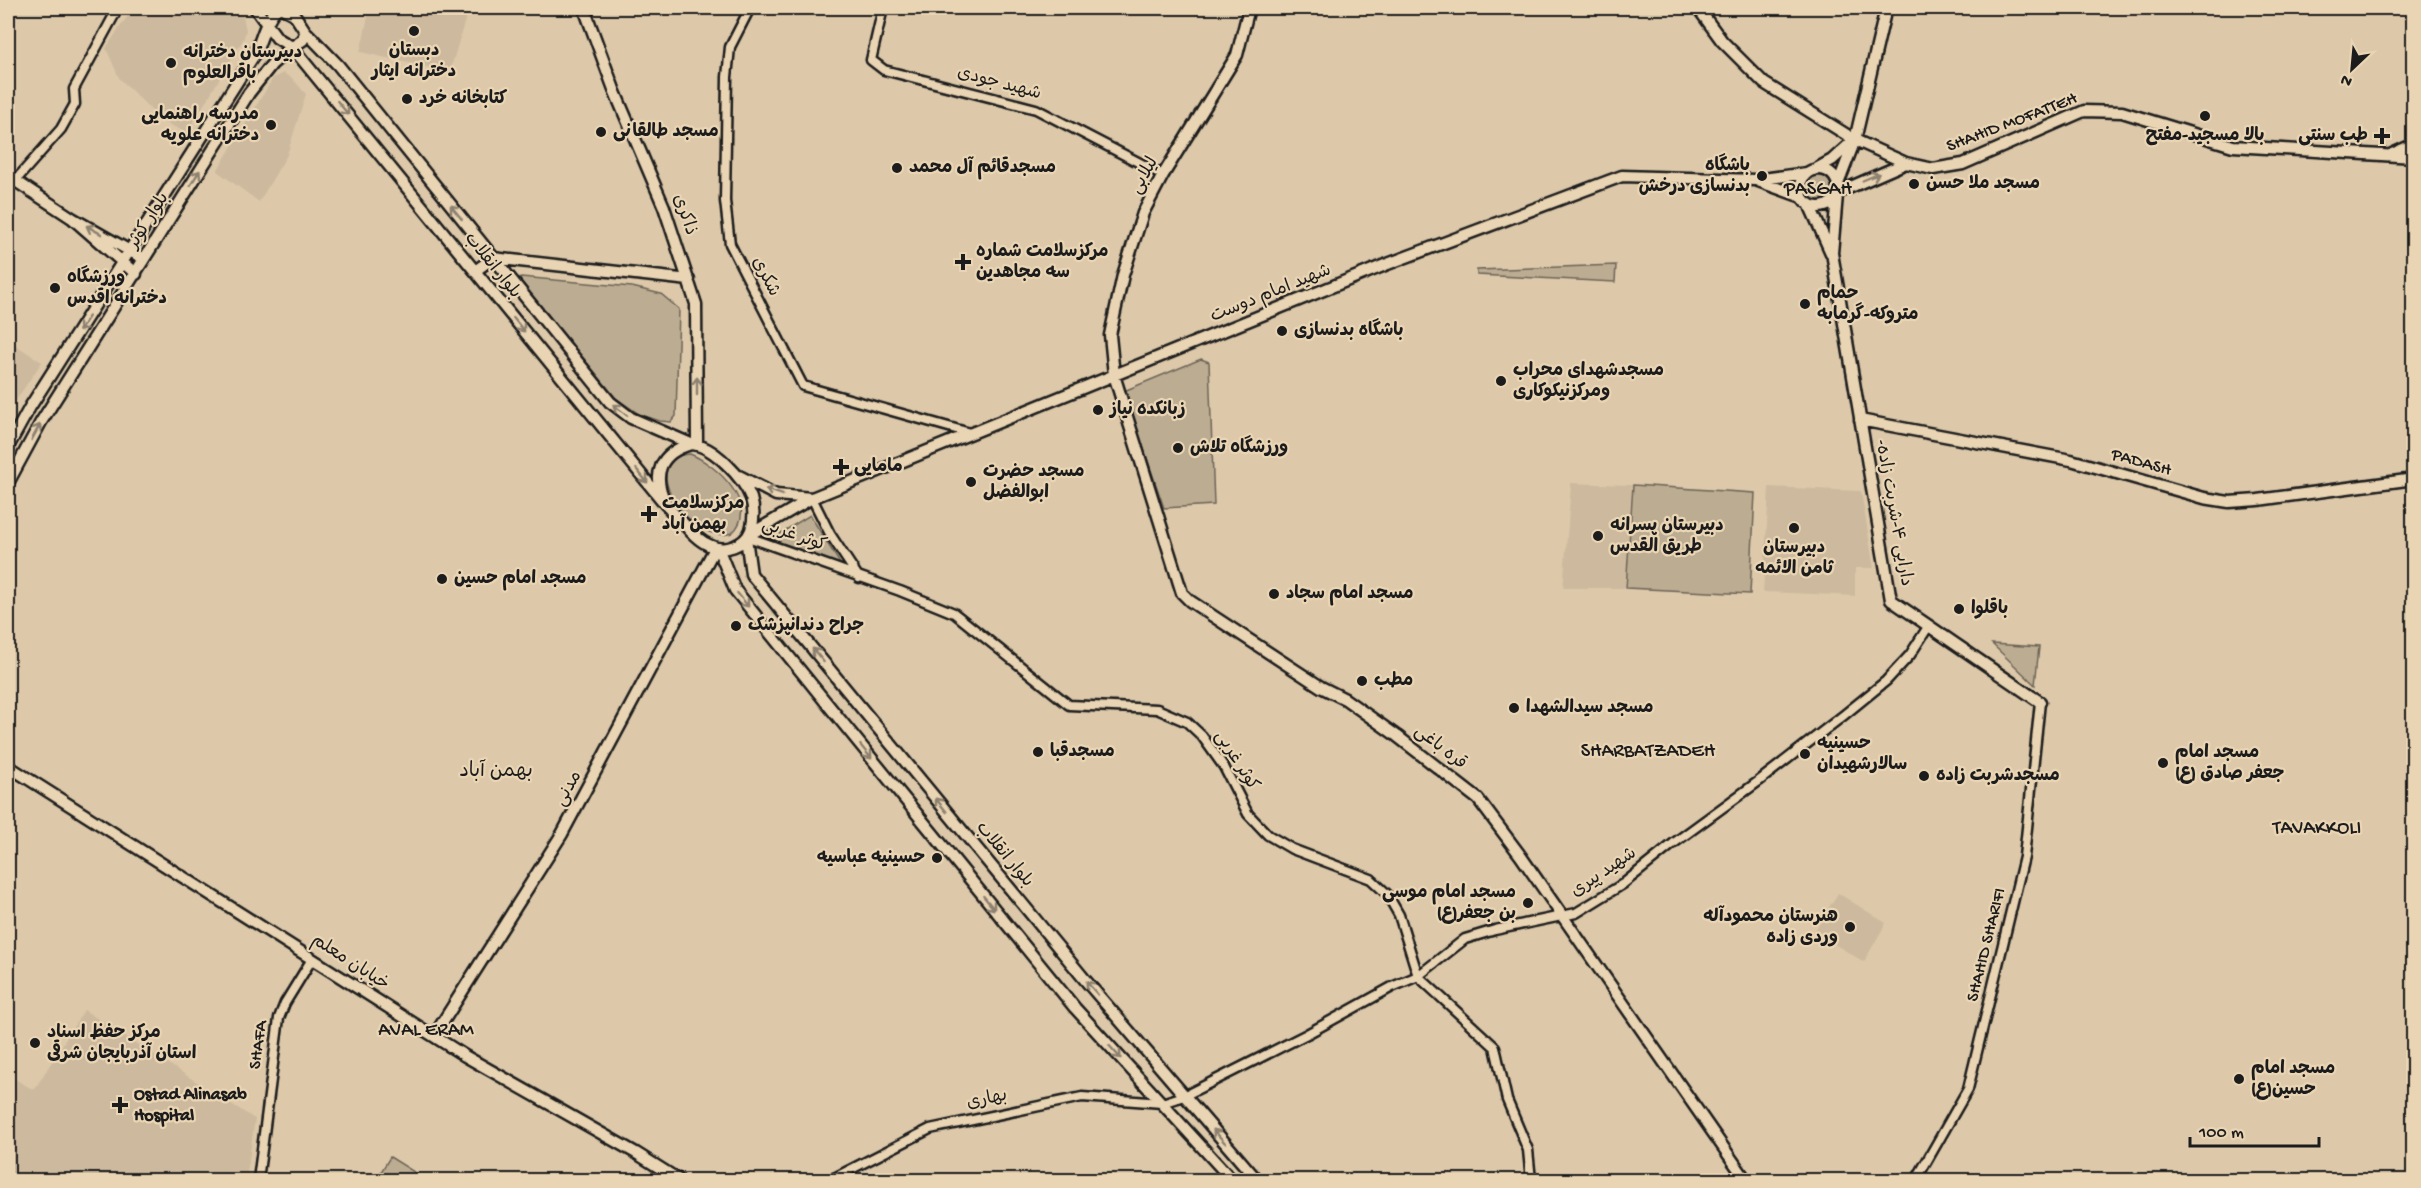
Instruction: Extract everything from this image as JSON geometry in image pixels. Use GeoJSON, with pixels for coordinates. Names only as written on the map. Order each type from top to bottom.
{"type":"FeatureCollection","features":[{"type":"Feature","properties":{"kind":"main road"},"geometry":{"type":"LineString","coordinates":[[255,8],[278,38],[292,47],[303,40],[305,31],[294,14],[283,8],[274,10],[269,17],[268,24]]}},
{"type":"Feature","properties":{"kind":"main road","name":"ذاکری"},"geometry":{"type":"LineString","coordinates":[[584,8],[615,92],[661,199],[696,304],[694,444]]}},
{"type":"Feature","properties":{"kind":"main road","name":"لیلابی"},"geometry":{"type":"LineString","coordinates":[[1114,375],[1110,335],[1123,275],[1143,213],[1163,175],[1237,55],[1249,8]]}},
{"type":"Feature","properties":{"kind":"main road","name":"SHAHID MOFATTEH"},"geometry":{"type":"LineString","coordinates":[[1698,8],[1722,41],[1764,83],[1855,140],[1906,163],[1933,169],[1963,164],[2084,111],[2122,112],[2233,146],[2414,157]]}},
{"type":"Feature","properties":{"kind":"main road"},"geometry":{"type":"LineString","coordinates":[[1755,180],[1805,201],[1825,206],[1837,191],[1855,140],[1886,8]]}},
{"type":"Feature","properties":{"kind":"main road","name":"بلوار کوثر"},"geometry":{"type":"LineString","coordinates":[[8,447],[30,407],[256,52],[268,24]]}},
{"type":"Feature","properties":{"kind":"main road","name":"بلوار انقلاب"},"geometry":{"type":"LineString","coordinates":[[305,31],[327,70],[475,271],[666,505]]}},
{"type":"Feature","properties":{"kind":"main road","name":"بلوار کوثر"},"geometry":{"type":"LineString","coordinates":[[8,483],[41,422],[136,274],[226,127],[272,64],[292,47]]}},
{"type":"Feature","properties":{"kind":"main road","name":"بلوار انقلاب"},"geometry":{"type":"LineString","coordinates":[[292,47],[327,70],[493,258],[610,402],[631,418],[694,444]]}},
{"type":"Feature","properties":{"kind":"main road"},"geometry":{"type":"LineString","coordinates":[[213,119],[226,127]]}},
{"type":"Feature","properties":{"kind":"main road"},"geometry":{"type":"LineString","coordinates":[[1832,253],[1805,201],[1801,182],[1811,171],[1832,160],[1855,140]]}},
{"type":"Feature","properties":{"kind":"main road"},"geometry":{"type":"LineString","coordinates":[[2390,156],[2414,144]]}},
{"type":"Feature","properties":{"kind":"main road"},"geometry":{"type":"LineString","coordinates":[[1837,191],[1906,163]]}},
{"type":"Feature","properties":{"kind":"main road"},"geometry":{"type":"LineString","coordinates":[[1755,180],[1826,170],[1836,178],[1832,253]]}},
{"type":"Feature","properties":{"kind":"main road","name":"شهید امام دوست"},"geometry":{"type":"LineString","coordinates":[[748,537],[812,498],[1457,237],[1622,176],[1755,180]]}},
{"type":"Feature","properties":{"kind":"main road"},"geometry":{"type":"LineString","coordinates":[[11,179],[72,218],[144,259]]}},
{"type":"Feature","properties":{"kind":"main road"},"geometry":{"type":"LineString","coordinates":[[72,218],[136,274]]}},
{"type":"Feature","properties":{"kind":"main road","name":"-دارایی ۴-شربت زاده"},"geometry":{"type":"LineString","coordinates":[[1832,253],[1891,600],[2040,702]]}},
{"type":"Feature","properties":{"kind":"main road"},"geometry":{"type":"LineString","coordinates":[[475,271],[493,258],[688,280]]}},
{"type":"Feature","properties":{"kind":"main road","name":"قره باغی"},"geometry":{"type":"LineString","coordinates":[[1114,375],[1182,593],[1190,601],[1321,687],[1345,699],[1478,799],[1520,855],[1746,1180]]}},
{"type":"Feature","properties":{"kind":"main road","name":"PADASH"},"geometry":{"type":"LineString","coordinates":[[1860,420],[2071,460],[2204,498],[2229,502],[2414,479]]}},
{"type":"Feature","properties":{"kind":"main road"},"geometry":{"type":"LineString","coordinates":[[738,476],[751,497],[752,525],[748,537],[729,548],[716,548],[701,540],[666,505],[660,487],[659,473],[662,462],[669,453],[677,448],[694,444],[711,452],[738,476],[776,495],[812,498]]}},
{"type":"Feature","properties":{"kind":"main road","name":"بلوار انقلاب"},"geometry":{"type":"LineString","coordinates":[[748,537],[751,574],[1074,966],[1257,1180]]}},
{"type":"Feature","properties":{"kind":"main road"},"geometry":{"type":"LineString","coordinates":[[716,548],[735,590],[1076,1008],[1232,1180]]}},
{"type":"Feature","properties":{"kind":"main road","name":"مدنی"},"geometry":{"type":"LineString","coordinates":[[434,1036],[562,834],[716,548]]}},
{"type":"Feature","properties":{"kind":"main road","name":"خیابان معلم"},"geometry":{"type":"LineString","coordinates":[[8,766],[434,1036],[679,1180]]}},
{"type":"Feature","properties":{"kind":"street"},"geometry":{"type":"LineString","coordinates":[[11,179],[61,129],[75,104],[74,89],[118,8]]}},
{"type":"Feature","properties":{"kind":"street","name":"شکری"},"geometry":{"type":"LineString","coordinates":[[750,8],[730,47],[724,171],[725,220],[730,244],[802,386],[970,433]]}},
{"type":"Feature","properties":{"kind":"street","name":"شهید جودی"},"geometry":{"type":"LineString","coordinates":[[883,8],[871,60],[884,69],[1036,109],[1163,175]]}},
{"type":"Feature","properties":{"kind":"street"},"geometry":{"type":"LineString","coordinates":[[812,498],[830,534],[859,578]]}},
{"type":"Feature","properties":{"kind":"street","name":"کوثر غربی"},"geometry":{"type":"LineString","coordinates":[[748,537],[900,591],[954,614],[1069,705],[1157,709],[1187,722],[1202,736],[1224,767],[1248,814],[1268,835],[1292,849],[1371,879],[1387,894],[1399,915],[1418,976]]}},
{"type":"Feature","properties":{"kind":"street","name":"شهید پیری"},"geometry":{"type":"LineString","coordinates":[[1162,1103],[1184,1096],[1418,976],[1465,939],[1495,930],[1576,913],[1623,884],[1844,715],[1894,672],[1910,655],[1928,627]]}},
{"type":"Feature","properties":{"kind":"street","name":"SHAHID SHARIFI"},"geometry":{"type":"LineString","coordinates":[[1916,1180],[1968,1089],[2024,856],[2040,702]]}},
{"type":"Feature","properties":{"kind":"street","name":"SHAFA"},"geometry":{"type":"LineString","coordinates":[[258,1180],[279,1018],[285,1003],[312,959]]}},
{"type":"Feature","properties":{"kind":"street"},"geometry":{"type":"LineString","coordinates":[[1418,976],[1495,1047],[1507,1100],[1528,1150],[1531,1180]]}},
{"type":"Feature","properties":{"kind":"street","name":"بهاری"},"geometry":{"type":"LineString","coordinates":[[830,1180],[930,1129],[1082,1097],[1162,1103]]}},
{"type":"Feature","properties":{"kind":"shaded area","name":"دبیرستان دخترانه باقرالعلوم"},"geometry":{"type":"Polygon","coordinates":[[[133,8],[237,8],[243,16],[246,30],[244,38],[187,133],[162,121],[119,78],[106,48],[133,8]]]}},
{"type":"Feature","properties":{"kind":"shaded area","name":"دبستان دخترانه ایثار"},"geometry":{"type":"Polygon","coordinates":[[[370,8],[461,8],[468,10],[450,72],[360,52],[370,8]]]}},
{"type":"Feature","properties":{"kind":"shaded area","name":"مدرسه راهنمایی دخترانه علویه"},"geometry":{"type":"Polygon","coordinates":[[[283,73],[292,78],[306,94],[287,155],[259,202],[217,171],[273,78],[283,73]]]}},
{"type":"Feature","properties":{"kind":"shaded area"},"geometry":{"type":"Polygon","coordinates":[[[1819,176],[1827,180],[1831,188],[1827,196],[1819,200],[1811,196],[1807,188],[1811,180],[1819,176]]]}},
{"type":"Feature","properties":{"kind":"shaded area"},"geometry":{"type":"Polygon","coordinates":[[[1616,265],[1615,282],[1477,275],[1477,270],[1616,265]]]}},
{"type":"Feature","properties":{"kind":"shaded area"},"geometry":{"type":"Polygon","coordinates":[[[518,278],[632,287],[661,294],[679,309],[676,416],[671,422],[639,414],[616,398],[518,278]]]}},
{"type":"Feature","properties":{"kind":"shaded area"},"geometry":{"type":"Polygon","coordinates":[[[8,340],[42,362],[8,412],[8,340]]]}},
{"type":"Feature","properties":{"kind":"shaded area","name":"ورزشگاه تلاش"},"geometry":{"type":"Polygon","coordinates":[[[1201,359],[1209,362],[1214,505],[1164,508],[1124,391],[1201,359]]]}},
{"type":"Feature","properties":{"kind":"shaded area"},"geometry":{"type":"Polygon","coordinates":[[[1536,366],[1557,367],[1556,393],[1545,393],[1547,375],[1536,374],[1536,366]]]}},
{"type":"Feature","properties":{"kind":"shaded area"},"geometry":{"type":"Polygon","coordinates":[[[690,454],[712,467],[732,487],[741,511],[740,522],[732,533],[715,534],[699,527],[685,515],[674,500],[667,484],[667,470],[674,459],[690,454]]]}},
{"type":"Feature","properties":{"kind":"shaded area","name":"دبیرستان پسرانه طریق القدس"},"geometry":{"type":"Polygon","coordinates":[[[1571,483],[1632,485],[1625,588],[1563,588],[1571,483]]]}},
{"type":"Feature","properties":{"kind":"shaded area"},"geometry":{"type":"Polygon","coordinates":[[[1633,485],[1755,493],[1750,594],[1626,588],[1633,485]]]}},
{"type":"Feature","properties":{"kind":"shaded area"},"geometry":{"type":"Polygon","coordinates":[[[1769,487],[1861,491],[1874,568],[1855,568],[1855,596],[1763,592],[1769,487]]]}},
{"type":"Feature","properties":{"kind":"shaded area"},"geometry":{"type":"Polygon","coordinates":[[[810,515],[841,565],[771,539],[810,515]]]}},
{"type":"Feature","properties":{"kind":"shaded area"},"geometry":{"type":"Polygon","coordinates":[[[1992,644],[2039,647],[2035,685],[1992,644]]]}},
{"type":"Feature","properties":{"kind":"shaded area","name":"هنرستان محمودآله وردی زاده"},"geometry":{"type":"Polygon","coordinates":[[[1838,893],[1886,923],[1864,962],[1814,932],[1838,893]]]}},
{"type":"Feature","properties":{"kind":"shaded area","name":"Ostad Alinasab Hospital"},"geometry":{"type":"Polygon","coordinates":[[[84,1010],[255,1119],[246,1180],[8,1180],[8,1075],[34,1090],[84,1010]]]}},
{"type":"Feature","properties":{"kind":"shaded area"},"geometry":{"type":"Polygon","coordinates":[[[390,1157],[419,1175],[418,1180],[376,1180],[390,1157]]]}},
{"type":"Feature","properties":{"kind":"place","name":"دبستان دخترانه ایثار"},"geometry":{"type":"Point","coordinates":[414,31]}},
{"type":"Feature","properties":{"kind":"place","name":"دبیرستان دخترانه باقرالعلوم"},"geometry":{"type":"Point","coordinates":[171,63]}},
{"type":"Feature","properties":{"kind":"place","name":"کتابخانه خرد"},"geometry":{"type":"Point","coordinates":[407,99]}},
{"type":"Feature","properties":{"kind":"place","name":"بالا مسجید-مفتح"},"geometry":{"type":"Point","coordinates":[2205,116]}},
{"type":"Feature","properties":{"kind":"place","name":"مدرسه راهنمایی دخترانه علویه"},"geometry":{"type":"Point","coordinates":[271,125]}},
{"type":"Feature","properties":{"kind":"place","name":"مسجد طالقانی"},"geometry":{"type":"Point","coordinates":[601,132]}},
{"type":"Feature","properties":{"kind":"place","name":"طب سنتی"},"geometry":{"type":"Point","coordinates":[2382,136]}},
{"type":"Feature","properties":{"kind":"place","name":"مسجدقائم آل محمد"},"geometry":{"type":"Point","coordinates":[897,168]}},
{"type":"Feature","properties":{"kind":"place","name":"باشگاه بدنسازی درخش"},"geometry":{"type":"Point","coordinates":[1762,176]}},
{"type":"Feature","properties":{"kind":"place","name":"مسجد ملا حسن"},"geometry":{"type":"Point","coordinates":[1914,184]}},
{"type":"Feature","properties":{"kind":"place","name":"مرکزسلامت شماره سه مجاهدین"},"geometry":{"type":"Point","coordinates":[963,262]}},
{"type":"Feature","properties":{"kind":"place","name":"ورزشگاه دخترانه اقدس"},"geometry":{"type":"Point","coordinates":[55,288]}},
{"type":"Feature","properties":{"kind":"place","name":"حمام متروکه-گرمابه"},"geometry":{"type":"Point","coordinates":[1805,304]}},
{"type":"Feature","properties":{"kind":"place","name":"باشگاه بدنسازی"},"geometry":{"type":"Point","coordinates":[1282,331]}},
{"type":"Feature","properties":{"kind":"place","name":"مسجدشهدای محراب ومرکزنیکوکاری"},"geometry":{"type":"Point","coordinates":[1501,381]}},
{"type":"Feature","properties":{"kind":"place","name":"زبانکده نیاز"},"geometry":{"type":"Point","coordinates":[1098,410]}},
{"type":"Feature","properties":{"kind":"place","name":"ورزشگاه تلاش"},"geometry":{"type":"Point","coordinates":[1178,448]}},
{"type":"Feature","properties":{"kind":"place","name":"مامایی"},"geometry":{"type":"Point","coordinates":[841,467]}},
{"type":"Feature","properties":{"kind":"place","name":"مسجد حضرت ابوالفضل"},"geometry":{"type":"Point","coordinates":[971,482]}},
{"type":"Feature","properties":{"kind":"place","name":"مرکزسلامت بهمن آباد"},"geometry":{"type":"Point","coordinates":[649,514]}},
{"type":"Feature","properties":{"kind":"place","name":"دبیرستان ثامن الائمه"},"geometry":{"type":"Point","coordinates":[1794,528]}},
{"type":"Feature","properties":{"kind":"place","name":"دبیرستان پسرانه طریق القدس"},"geometry":{"type":"Point","coordinates":[1598,536]}},
{"type":"Feature","properties":{"kind":"place","name":"مسجد امام حسین"},"geometry":{"type":"Point","coordinates":[442,579]}},
{"type":"Feature","properties":{"kind":"place","name":"مسجد امام سجاد"},"geometry":{"type":"Point","coordinates":[1274,594]}},
{"type":"Feature","properties":{"kind":"place","name":"باقلوا"},"geometry":{"type":"Point","coordinates":[1959,609]}},
{"type":"Feature","properties":{"kind":"place","name":"جراح دندانپزشک"},"geometry":{"type":"Point","coordinates":[736,626]}},
{"type":"Feature","properties":{"kind":"place","name":"مطب"},"geometry":{"type":"Point","coordinates":[1362,681]}},
{"type":"Feature","properties":{"kind":"place","name":"مسجد سیدالشهدا"},"geometry":{"type":"Point","coordinates":[1514,708]}},
{"type":"Feature","properties":{"kind":"place","name":"مسجدقبا"},"geometry":{"type":"Point","coordinates":[1038,752]}},
{"type":"Feature","properties":{"kind":"place","name":"حسینیه سالارشهیدان"},"geometry":{"type":"Point","coordinates":[1805,754]}},
{"type":"Feature","properties":{"kind":"place","name":"مسجد امام جعفر صادق (ع)"},"geometry":{"type":"Point","coordinates":[2163,763]}},
{"type":"Feature","properties":{"kind":"place","name":"مسجدشربت زاده"},"geometry":{"type":"Point","coordinates":[1924,776]}},
{"type":"Feature","properties":{"kind":"place","name":"حسینیه عباسیه"},"geometry":{"type":"Point","coordinates":[937,858]}},
{"type":"Feature","properties":{"kind":"place","name":"مسجد امام موسی بن جعفر(ع)"},"geometry":{"type":"Point","coordinates":[1528,903]}},
{"type":"Feature","properties":{"kind":"place","name":"هنرستان محمودآله وردی زاده"},"geometry":{"type":"Point","coordinates":[1850,927]}},
{"type":"Feature","properties":{"kind":"place","name":"مرکز حفظ اسناد استان آذربایجان شرقی"},"geometry":{"type":"Point","coordinates":[35,1043]}},
{"type":"Feature","properties":{"kind":"place","name":"مسجد امام حسین(ع)"},"geometry":{"type":"Point","coordinates":[2239,1079]}},
{"type":"Feature","properties":{"kind":"place","name":"Ostad Alinasab Hospital"},"geometry":{"type":"Point","coordinates":[120,1105]}},
{"type":"Feature","properties":{"kind":"district","name":"PASGAH"},"geometry":{"type":"Point","coordinates":[1818,190]}},
{"type":"Feature","properties":{"kind":"district","name":"SHARBATZADEH"},"geometry":{"type":"Point","coordinates":[1648,752]}},
{"type":"Feature","properties":{"kind":"district","name":"بهمن آباد"},"geometry":{"type":"Point","coordinates":[496,772]}},
{"type":"Feature","properties":{"kind":"district","name":"TAVAKKOLI"},"geometry":{"type":"Point","coordinates":[2317,829]}},
{"type":"Feature","properties":{"kind":"district","name":"AVAL ERAM"},"geometry":{"type":"Point","coordinates":[426,1031]}}]}
